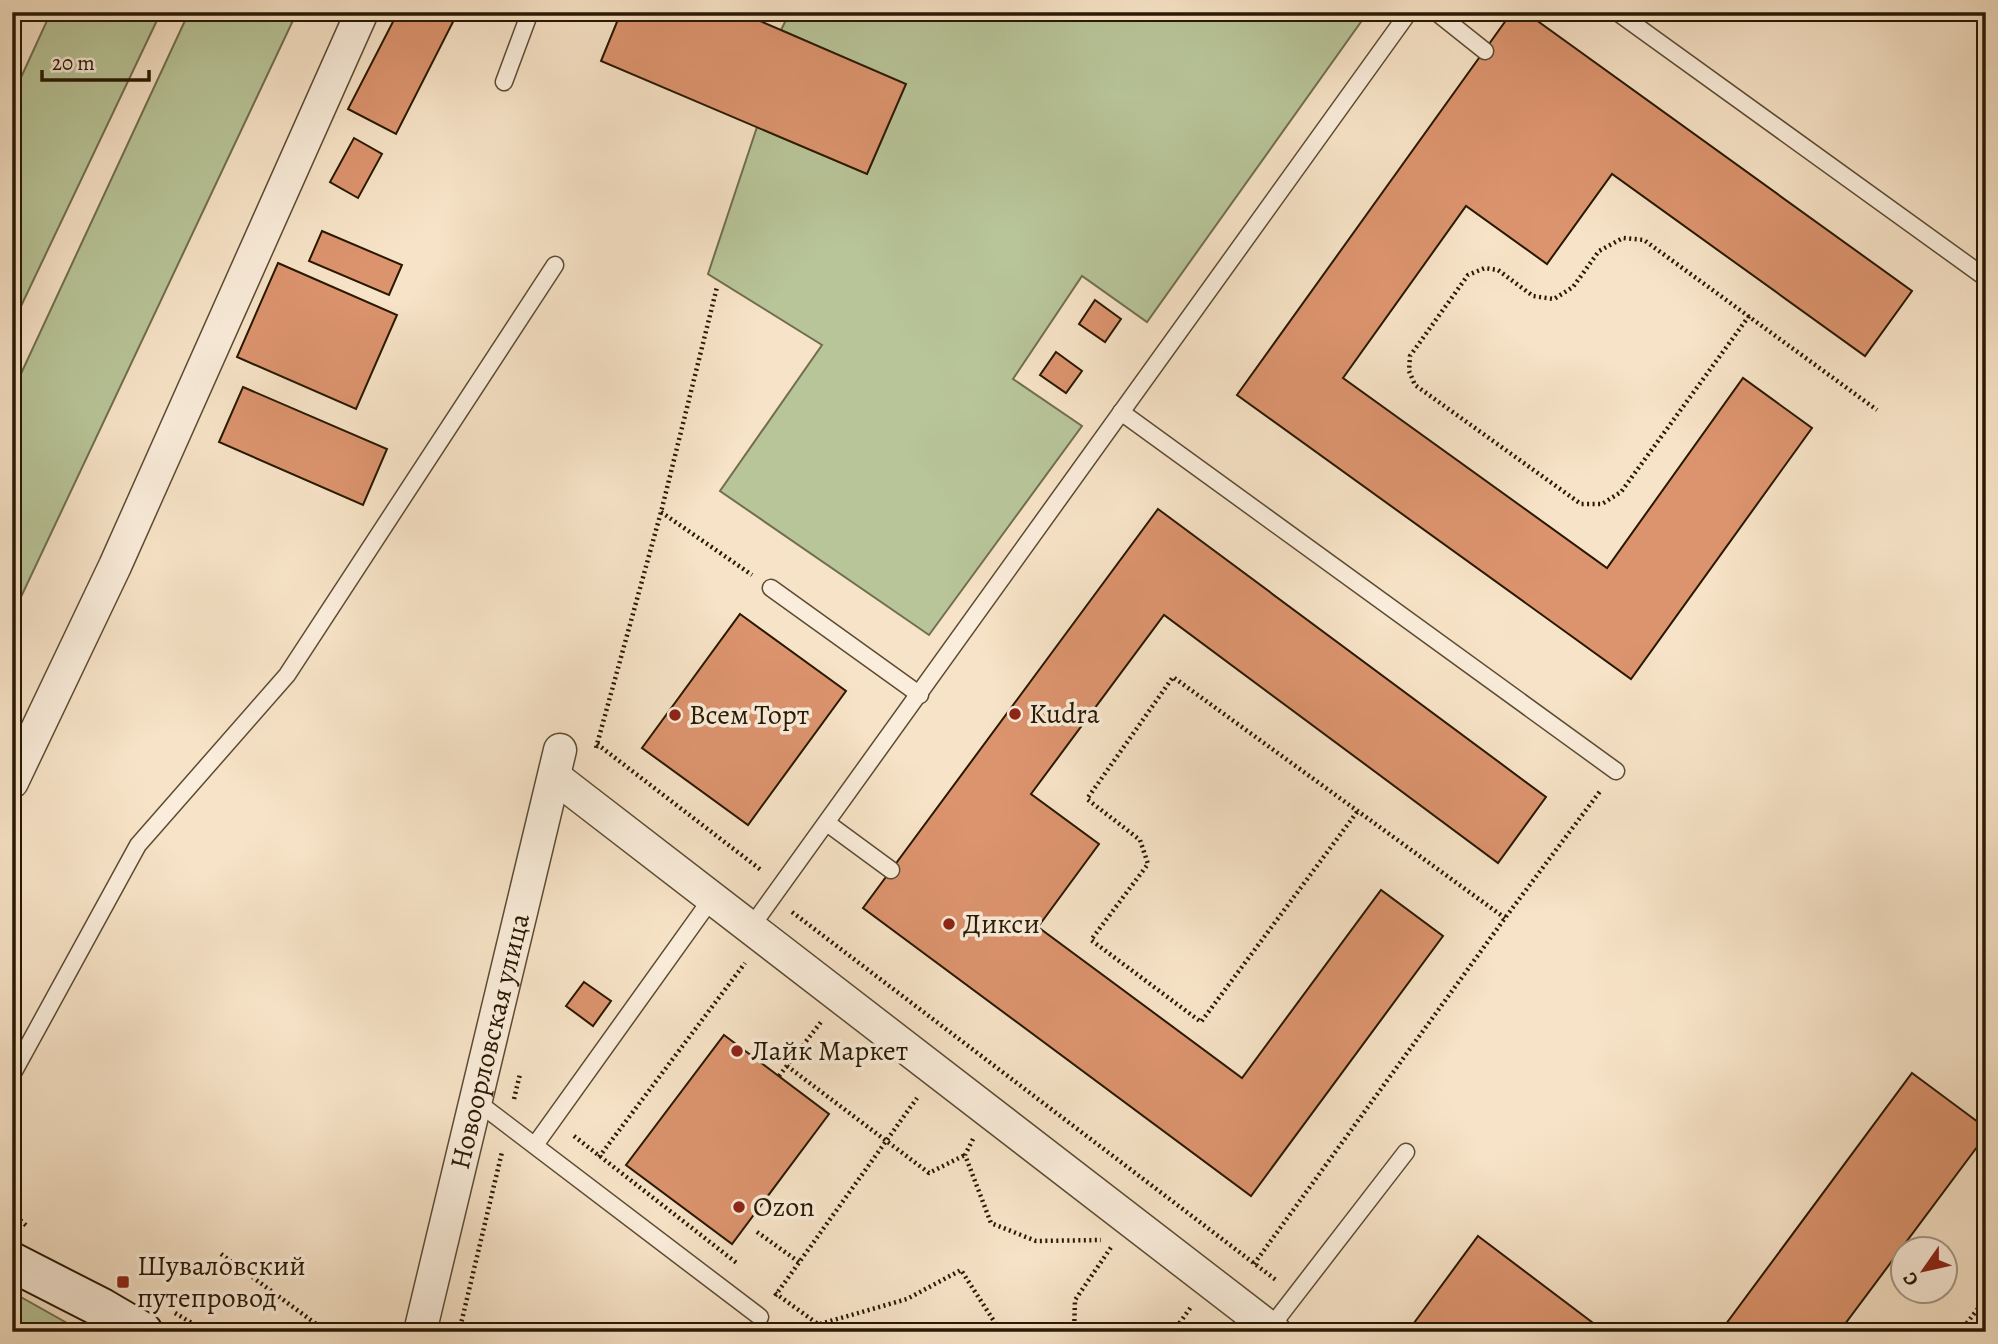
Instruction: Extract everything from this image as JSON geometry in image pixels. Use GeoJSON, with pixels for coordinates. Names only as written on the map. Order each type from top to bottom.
{"type":"FeatureCollection","features":[{"type":"Feature","properties":{"kind":"main road"},"geometry":{"type":"LineString","coordinates":[[12,1262],[143,1332]]}},
{"type":"Feature","properties":{"kind":"street"},"geometry":{"type":"LineString","coordinates":[[12,782],[115,566],[362,12]]}},
{"type":"Feature","properties":{"kind":"street","name":"Новоорловская улица"},"geometry":{"type":"LineString","coordinates":[[420,1332],[557,764],[582,798]]}},
{"type":"Feature","properties":{"kind":"street"},"geometry":{"type":"LineString","coordinates":[[582,798],[1272,1330]]}},
{"type":"Feature","properties":{"kind":"lane"},"geometry":{"type":"LineString","coordinates":[[504,82],[530,12]]}},
{"type":"Feature","properties":{"kind":"lane"},"geometry":{"type":"LineString","coordinates":[[751,927],[1409,12]]}},
{"type":"Feature","properties":{"kind":"lane"},"geometry":{"type":"LineString","coordinates":[[1436,12],[1485,51]]}},
{"type":"Feature","properties":{"kind":"lane"},"geometry":{"type":"LineString","coordinates":[[1618,12],[1986,278]]}},
{"type":"Feature","properties":{"kind":"lane"},"geometry":{"type":"LineString","coordinates":[[12,1075],[138,845],[287,675],[555,265]]}},
{"type":"Feature","properties":{"kind":"lane"},"geometry":{"type":"LineString","coordinates":[[1121,412],[1616,771]]}},
{"type":"Feature","properties":{"kind":"lane"},"geometry":{"type":"LineString","coordinates":[[771,588],[920,695]]}},
{"type":"Feature","properties":{"kind":"lane"},"geometry":{"type":"LineString","coordinates":[[827,822],[891,870]]}},
{"type":"Feature","properties":{"kind":"lane"},"geometry":{"type":"LineString","coordinates":[[535,1145],[712,898]]}},
{"type":"Feature","properties":{"kind":"lane"},"geometry":{"type":"LineString","coordinates":[[476,1101],[760,1317]]}},
{"type":"Feature","properties":{"kind":"lane"},"geometry":{"type":"LineString","coordinates":[[1272,1330],[1406,1152]]}},
{"type":"Feature","properties":{"kind":"path"},"geometry":{"type":"LineString","coordinates":[[1749,316],[1622,492],[1602,504],[1581,504],[1415,385],[1409,372],[1410,356],[1468,275],[1485,268],[1498,270],[1533,296],[1554,299],[1573,287],[1599,251],[1623,238],[1644,240],[1749,316],[1877,410]]}},
{"type":"Feature","properties":{"kind":"path"},"geometry":{"type":"LineString","coordinates":[[582,798],[660,512],[717,287]]}},
{"type":"Feature","properties":{"kind":"path"},"geometry":{"type":"LineString","coordinates":[[660,512],[771,588]]}},
{"type":"Feature","properties":{"kind":"path"},"geometry":{"type":"LineString","coordinates":[[1357,811],[1201,1022],[1091,940],[1148,864],[1140,839],[1087,799],[1173,677],[1505,918]]}},
{"type":"Feature","properties":{"kind":"path"},"geometry":{"type":"LineString","coordinates":[[597,744],[777,891],[1254,1264],[1297,1294]]}},
{"type":"Feature","properties":{"kind":"path"},"geometry":{"type":"LineString","coordinates":[[1254,1264],[1505,918],[1616,771]]}},
{"type":"Feature","properties":{"kind":"path"},"geometry":{"type":"LineString","coordinates":[[581,1180],[747,960]]}},
{"type":"Feature","properties":{"kind":"path"},"geometry":{"type":"LineString","coordinates":[[779,1076],[824,1018]]}},
{"type":"Feature","properties":{"kind":"path"},"geometry":{"type":"LineString","coordinates":[[787,1066],[929,1173],[965,1155],[975,1135]]}},
{"type":"Feature","properties":{"kind":"path"},"geometry":{"type":"LineString","coordinates":[[760,1317],[922,1092]]}},
{"type":"Feature","properties":{"kind":"path"},"geometry":{"type":"LineString","coordinates":[[554,1121],[743,1268]]}},
{"type":"Feature","properties":{"kind":"path"},"geometry":{"type":"LineString","coordinates":[[12,1174],[17,1150]]}},
{"type":"Feature","properties":{"kind":"path"},"geometry":{"type":"LineString","coordinates":[[965,1155],[991,1223],[1035,1241],[1116,1240],[1075,1300],[1074,1332]]}},
{"type":"Feature","properties":{"kind":"path"},"geometry":{"type":"LineString","coordinates":[[757,1232],[799,1262]]}},
{"type":"Feature","properties":{"kind":"path"},"geometry":{"type":"LineString","coordinates":[[221,1254],[327,1332]]}},
{"type":"Feature","properties":{"kind":"path"},"geometry":{"type":"LineString","coordinates":[[819,1324],[907,1299],[961,1270],[1001,1332]]}},
{"type":"Feature","properties":{"kind":"path"},"geometry":{"type":"LineString","coordinates":[[765,1285],[829,1332]]}},
{"type":"Feature","properties":{"kind":"path"},"geometry":{"type":"LineString","coordinates":[[1960,1332],[1986,1298]]}},
{"type":"Feature","properties":{"kind":"path"},"geometry":{"type":"LineString","coordinates":[[1173,1332],[1196,1299]]}},
{"type":"Feature","properties":{"kind":"green space"},"geometry":{"type":"Polygon","coordinates":[[[51,12],[161,12],[12,325],[12,97],[51,12]]]}},
{"type":"Feature","properties":{"kind":"green space"},"geometry":{"type":"Polygon","coordinates":[[[189,12],[297,12],[12,616],[12,393],[189,12]]]}},
{"type":"Feature","properties":{"kind":"green space"},"geometry":{"type":"Polygon","coordinates":[[[790,12],[1368,12],[1147,322],[1082,276],[1013,379],[1082,426],[929,635],[720,491],[822,345],[708,274],[757,127],[867,174],[905,85],[781,30],[790,12]]]}},
{"type":"Feature","properties":{"kind":"green space"},"geometry":{"type":"Polygon","coordinates":[[[19,1296],[83,1332],[34,1332],[12,1319],[19,1296]]]}},
{"type":"Feature","properties":{"kind":"building"},"geometry":{"type":"Polygon","coordinates":[[[398,12],[458,12],[396,134],[348,109],[398,12]]]}},
{"type":"Feature","properties":{"kind":"building"},"geometry":{"type":"Polygon","coordinates":[[[621,12],[739,12],[906,84],[867,174],[601,61],[621,12]]]}},
{"type":"Feature","properties":{"kind":"building"},"geometry":{"type":"Polygon","coordinates":[[[1512,12],[1525,12],[1912,291],[1865,356],[1612,174],[1547,264],[1466,206],[1343,378],[1607,568],[1743,378],[1812,428],[1631,679],[1237,395],[1512,12]]]}},
{"type":"Feature","properties":{"kind":"building"},"geometry":{"type":"Polygon","coordinates":[[[354,138],[382,154],[358,198],[330,182],[354,138]]]}},
{"type":"Feature","properties":{"kind":"building"},"geometry":{"type":"Polygon","coordinates":[[[322,231],[402,265],[389,295],[309,261],[322,231]]]}},
{"type":"Feature","properties":{"kind":"building"},"geometry":{"type":"Polygon","coordinates":[[[278,263],[397,315],[356,409],[237,357],[278,263]]]}},
{"type":"Feature","properties":{"kind":"building"},"geometry":{"type":"Polygon","coordinates":[[[1095,300],[1121,319],[1105,342],[1079,324],[1095,300]]]}},
{"type":"Feature","properties":{"kind":"building"},"geometry":{"type":"Polygon","coordinates":[[[1056,352],[1082,371],[1066,393],[1040,375],[1056,352]]]}},
{"type":"Feature","properties":{"kind":"building"},"geometry":{"type":"Polygon","coordinates":[[[243,387],[387,449],[363,505],[219,442],[243,387]]]}},
{"type":"Feature","properties":{"kind":"building"},"geometry":{"type":"Polygon","coordinates":[[[1158,509],[1546,797],[1498,863],[1164,615],[1031,794],[1099,844],[1038,927],[1242,1078],[1381,890],[1443,936],[1251,1196],[863,908],[1158,509]]]}},
{"type":"Feature","properties":{"kind":"building"},"geometry":{"type":"Polygon","coordinates":[[[740,614],[846,691],[748,825],[642,748],[740,614]]]}},
{"type":"Feature","properties":{"kind":"building"},"geometry":{"type":"Polygon","coordinates":[[[584,982],[611,1001],[593,1026],[566,1006],[584,982]]]}},
{"type":"Feature","properties":{"kind":"building"},"geometry":{"type":"Polygon","coordinates":[[[724,1035],[829,1114],[732,1244],[626,1165],[724,1035]]]}},
{"type":"Feature","properties":{"kind":"building"},"geometry":{"type":"Polygon","coordinates":[[[1912,1073],[1986,1128],[1986,1135],[1911,1236],[1890,1236],[1890,1264],[1839,1332],[1720,1332],[1912,1073]]]}},
{"type":"Feature","properties":{"kind":"building"},"geometry":{"type":"Polygon","coordinates":[[[1478,1236],[1605,1332],[1417,1332],[1411,1327],[1478,1236]]]}},
{"type":"Feature","properties":{"kind":"place","name":"Kudra"},"geometry":{"type":"Point","coordinates":[1015,714]}},
{"type":"Feature","properties":{"kind":"place","name":"Всем Торт"},"geometry":{"type":"Point","coordinates":[675,715]}},
{"type":"Feature","properties":{"kind":"place","name":"Дикси"},"geometry":{"type":"Point","coordinates":[949,924]}},
{"type":"Feature","properties":{"kind":"place","name":"Лайк Маркет"},"geometry":{"type":"Point","coordinates":[737,1051]}},
{"type":"Feature","properties":{"kind":"place","name":"Ozon"},"geometry":{"type":"Point","coordinates":[739,1207]}},
{"type":"Feature","properties":{"kind":"place","name":"Шуваловский путепровод"},"geometry":{"type":"Point","coordinates":[123,1282]}}]}
